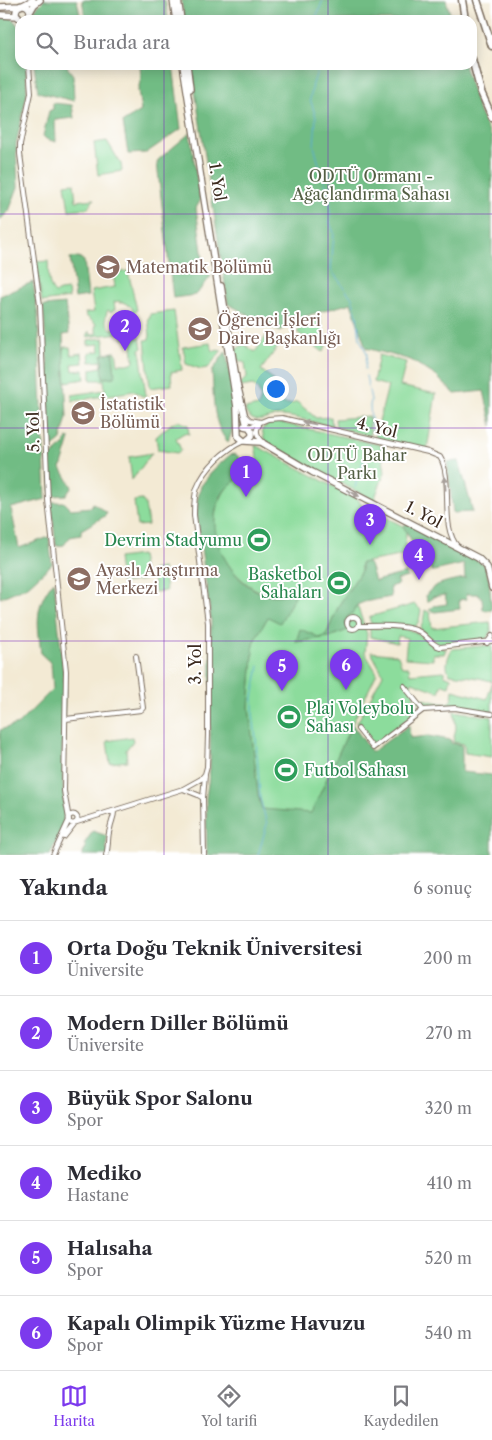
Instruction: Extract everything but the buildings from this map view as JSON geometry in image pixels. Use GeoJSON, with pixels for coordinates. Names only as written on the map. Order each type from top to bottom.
{"type":"FeatureCollection","features":[{"type":"Feature","properties":{"kind":"main road"},"geometry":{"type":"LineString","coordinates":[[0,7],[21,5],[33,0]]}},
{"type":"Feature","properties":{"kind":"main road"},"geometry":{"type":"LineString","coordinates":[[29,15],[34,5],[40,0]]}},
{"type":"Feature","properties":{"kind":"main road"},"geometry":{"type":"LineString","coordinates":[[173,0],[177,15]]}},
{"type":"Feature","properties":{"kind":"main road"},"geometry":{"type":"LineString","coordinates":[[178,0],[178,15]]}},
{"type":"Feature","properties":{"kind":"main road"},"geometry":{"type":"LineString","coordinates":[[462,0],[464,15]]}},
{"type":"Feature","properties":{"kind":"main road"},"geometry":{"type":"LineString","coordinates":[[476,0],[492,46]]}},
{"type":"Feature","properties":{"kind":"main road"},"geometry":{"type":"LineString","coordinates":[[21,5],[28,7],[29,15]]}},
{"type":"Feature","properties":{"kind":"main road"},"geometry":{"type":"LineString","coordinates":[[19,15],[17,10],[21,5]]}},
{"type":"Feature","properties":{"kind":"main road"},"geometry":{"type":"LineString","coordinates":[[0,15],[15,17]]}},
{"type":"Feature","properties":{"kind":"main road","name":"1. Yol"},"geometry":{"type":"LineString","coordinates":[[184,70],[228,341],[237,407],[238,431]]}},
{"type":"Feature","properties":{"kind":"main road","name":"1. Yol"},"geometry":{"type":"LineString","coordinates":[[188,70],[194,125]]}},
{"type":"Feature","properties":{"kind":"main road"},"geometry":{"type":"LineString","coordinates":[[475,70],[481,92],[492,118]]}},
{"type":"Feature","properties":{"kind":"main road","name":"1. Yol"},"geometry":{"type":"LineString","coordinates":[[228,341],[248,427]]}},
{"type":"Feature","properties":{"kind":"main road"},"geometry":{"type":"LineString","coordinates":[[243,426],[248,427],[252,434],[250,438],[245,440],[239,438],[238,431],[243,426]]}},
{"type":"Feature","properties":{"kind":"main road","name":"1. Yol"},"geometry":{"type":"LineString","coordinates":[[245,440],[258,441],[312,472],[484,562],[489,572],[492,588]]}},
{"type":"Feature","properties":{"kind":"street","name":"5. Yol"},"geometry":{"type":"LineString","coordinates":[[29,70],[31,93],[20,144],[20,154],[40,305],[47,490],[66,671],[64,791],[69,819]]}},
{"type":"Feature","properties":{"kind":"street"},"geometry":{"type":"LineString","coordinates":[[243,411],[250,420],[263,422]]}},
{"type":"Feature","properties":{"kind":"street","name":"4. Yol"},"geometry":{"type":"LineString","coordinates":[[248,427],[275,418],[284,418],[419,450],[440,457],[444,468],[451,532],[455,544],[461,550]]}},
{"type":"Feature","properties":{"kind":"street"},"geometry":{"type":"LineString","coordinates":[[263,422],[258,427],[256,433],[264,445]]}},
{"type":"Feature","properties":{"kind":"street","name":"3. Yol"},"geometry":{"type":"LineString","coordinates":[[204,855],[203,798],[207,767],[208,735],[208,623],[194,502],[197,488],[202,479],[230,447],[238,431]]}},
{"type":"Feature","properties":{"kind":"street","name":"3. Yol"},"geometry":{"type":"LineString","coordinates":[[230,447],[245,440]]}},
{"type":"Feature","properties":{"kind":"street"},"geometry":{"type":"LineString","coordinates":[[444,541],[450,536],[451,532]]}},
{"type":"Feature","properties":{"kind":"street"},"geometry":{"type":"LineString","coordinates":[[359,626],[416,630],[422,633],[434,645],[440,647],[492,641]]}},
{"type":"Feature","properties":{"kind":"street"},"geometry":{"type":"LineString","coordinates":[[487,643],[492,636]]}},
{"type":"Feature","properties":{"kind":"street"},"geometry":{"type":"LineString","coordinates":[[66,719],[141,710],[143,708],[136,656]]}},
{"type":"Feature","properties":{"kind":"street"},"geometry":{"type":"LineString","coordinates":[[404,686],[423,710]]}},
{"type":"Feature","properties":{"kind":"street"},"geometry":{"type":"LineString","coordinates":[[358,729],[373,748],[423,710],[455,708],[492,714]]}},
{"type":"Feature","properties":{"kind":"street"},"geometry":{"type":"LineString","coordinates":[[69,819],[71,824],[76,823],[183,790],[201,779],[205,774]]}},
{"type":"Feature","properties":{"kind":"street"},"geometry":{"type":"LineString","coordinates":[[183,790],[198,794],[203,798]]}},
{"type":"Feature","properties":{"kind":"street","name":"5. Yol"},"geometry":{"type":"LineString","coordinates":[[66,800],[71,811],[76,816]]}},
{"type":"Feature","properties":{"kind":"street"},"geometry":{"type":"LineString","coordinates":[[106,855],[109,846],[109,830],[114,818],[114,812]]}},
{"type":"Feature","properties":{"kind":"street"},"geometry":{"type":"LineString","coordinates":[[54,855],[72,815],[94,817]]}},
{"type":"Feature","properties":{"kind":"street"},"geometry":{"type":"LineString","coordinates":[[60,843],[76,823],[76,816]]}},
{"type":"Feature","properties":{"kind":"green space"},"geometry":{"type":"Polygon","coordinates":[[[44,0],[77,0],[80,15],[33,15],[35,9],[44,0]]]}},
{"type":"Feature","properties":{"kind":"green space"},"geometry":{"type":"Polygon","coordinates":[[[82,0],[165,0],[168,15],[85,15],[82,0]]]}},
{"type":"Feature","properties":{"kind":"green space"},"geometry":{"type":"Polygon","coordinates":[[[181,0],[446,0],[450,15],[183,15],[181,0]]]}},
{"type":"Feature","properties":{"kind":"green space"},"geometry":{"type":"Polygon","coordinates":[[[0,18],[12,18],[15,22],[15,70],[26,70],[27,94],[16,144],[18,187],[9,211],[0,220],[0,18]]]}},
{"type":"Feature","properties":{"kind":"green space"},"geometry":{"type":"Polygon","coordinates":[[[35,70],[69,70],[73,75],[74,101],[38,92],[35,70]]]}},
{"type":"Feature","properties":{"kind":"green space"},"geometry":{"type":"Polygon","coordinates":[[[140,70],[174,70],[181,129],[146,153],[128,154],[123,122],[141,111],[138,90],[141,78],[140,70]]]}},
{"type":"Feature","properties":{"kind":"green space","name":"ODTÜ Ormanı - Ağaçlandırma Sahası"},"geometry":{"type":"Polygon","coordinates":[[[192,70],[466,70],[479,112],[492,138],[492,426],[484,391],[455,394],[436,376],[411,360],[366,348],[351,303],[306,316],[279,331],[228,304],[192,70]]]}},
{"type":"Feature","properties":{"kind":"green space"},"geometry":{"type":"Polygon","coordinates":[[[53,103],[72,105],[74,118],[55,120],[56,142],[43,136],[49,111],[53,109],[53,103]]]}},
{"type":"Feature","properties":{"kind":"green space"},"geometry":{"type":"Polygon","coordinates":[[[190,133],[200,201],[196,208],[204,266],[211,276],[196,295],[173,298],[157,163],[159,159],[190,133]]]}},
{"type":"Feature","properties":{"kind":"green space"},"geometry":{"type":"Polygon","coordinates":[[[107,141],[121,164],[122,171],[98,175],[94,143],[107,141]]]}},
{"type":"Feature","properties":{"kind":"green space"},"geometry":{"type":"Polygon","coordinates":[[[74,183],[76,201],[94,199],[88,208],[69,210],[65,184],[74,183]]]}},
{"type":"Feature","properties":{"kind":"green space"},"geometry":{"type":"Polygon","coordinates":[[[79,257],[84,261],[88,296],[75,298],[70,258],[79,257]]]}},
{"type":"Feature","properties":{"kind":"green space"},"geometry":{"type":"Polygon","coordinates":[[[48,261],[52,290],[55,293],[68,290],[69,298],[42,302],[36,262],[48,261]]]}},
{"type":"Feature","properties":{"kind":"green space"},"geometry":{"type":"Polygon","coordinates":[[[128,271],[137,310],[133,317],[128,319],[128,314],[133,309],[129,305],[122,302],[120,304],[120,301],[114,302],[115,309],[111,312],[108,310],[106,320],[111,329],[119,328],[119,333],[87,337],[88,332],[90,332],[90,335],[97,333],[95,329],[96,324],[85,313],[94,312],[91,291],[115,287],[113,273],[128,271]]]}},
{"type":"Feature","properties":{"kind":"green space"},"geometry":{"type":"Polygon","coordinates":[[[33,282],[38,316],[46,499],[11,508],[19,548],[49,537],[52,564],[28,586],[0,598],[0,296],[33,282]]]}},
{"type":"Feature","properties":{"kind":"green space"},"geometry":{"type":"Polygon","coordinates":[[[65,304],[69,334],[63,335],[67,417],[61,440],[50,449],[48,370],[43,306],[65,304]]]}},
{"type":"Feature","properties":{"kind":"green space"},"geometry":{"type":"Polygon","coordinates":[[[174,311],[182,370],[171,372],[172,385],[150,388],[145,340],[148,340],[150,336],[148,318],[150,318],[150,314],[174,311]]]}},
{"type":"Feature","properties":{"kind":"green space"},"geometry":{"type":"Polygon","coordinates":[[[320,316],[326,347],[323,352],[297,332],[310,321],[320,316]]]}},
{"type":"Feature","properties":{"kind":"green space"},"geometry":{"type":"Polygon","coordinates":[[[136,335],[136,338],[140,337],[142,348],[140,349],[146,396],[142,396],[134,391],[73,401],[72,395],[105,390],[104,380],[91,380],[91,369],[102,367],[101,361],[90,362],[89,353],[100,351],[99,344],[88,345],[88,340],[104,338],[105,353],[102,355],[104,378],[115,377],[113,352],[116,352],[118,364],[134,362],[131,338],[123,339],[123,336],[136,335]]]}},
{"type":"Feature","properties":{"kind":"green space"},"geometry":{"type":"Polygon","coordinates":[[[267,335],[282,341],[261,370],[273,379],[270,387],[272,396],[284,404],[297,402],[316,418],[331,417],[332,426],[282,416],[255,420],[247,414],[245,409],[258,406],[260,394],[253,385],[241,387],[240,384],[247,377],[245,363],[236,359],[234,351],[244,344],[255,352],[267,335]]]}},
{"type":"Feature","properties":{"kind":"green space"},"geometry":{"type":"Polygon","coordinates":[[[210,343],[212,351],[222,350],[208,368],[201,369],[186,364],[183,347],[210,343]]]}},
{"type":"Feature","properties":{"kind":"green space"},"geometry":{"type":"Polygon","coordinates":[[[65,347],[70,347],[71,355],[82,353],[83,363],[72,364],[73,371],[84,370],[85,379],[66,382],[63,355],[65,347]]]}},
{"type":"Feature","properties":{"kind":"green space"},"geometry":{"type":"Polygon","coordinates":[[[226,351],[234,409],[232,431],[228,442],[216,418],[212,371],[226,351]]]}},
{"type":"Feature","properties":{"kind":"green space"},"geometry":{"type":"Polygon","coordinates":[[[113,352],[115,377],[103,378],[102,355],[113,352]]]}},
{"type":"Feature","properties":{"kind":"green space"},"geometry":{"type":"Polygon","coordinates":[[[379,355],[406,362],[400,386],[436,394],[427,450],[375,437],[388,386],[373,382],[379,355]]]}},
{"type":"Feature","properties":{"kind":"green space"},"geometry":{"type":"Polygon","coordinates":[[[369,416],[370,436],[336,427],[335,419],[369,416]]]}},
{"type":"Feature","properties":{"kind":"green space"},"geometry":{"type":"Polygon","coordinates":[[[179,421],[188,425],[189,434],[184,433],[176,438],[181,450],[177,453],[158,450],[156,437],[171,424],[179,421]]]}},
{"type":"Feature","properties":{"kind":"green space","name":"ODTÜ Bahar Parkı"},"geometry":{"type":"Polygon","coordinates":[[[277,422],[381,445],[385,472],[374,500],[304,464],[264,439],[262,429],[269,424],[277,422]]]}},
{"type":"Feature","properties":{"kind":"green space"},"geometry":{"type":"Polygon","coordinates":[[[67,438],[70,439],[61,468],[72,487],[66,495],[51,496],[49,458],[64,445],[67,438]]]}},
{"type":"Feature","properties":{"kind":"green space"},"geometry":{"type":"Polygon","coordinates":[[[255,445],[359,500],[361,505],[403,526],[406,531],[405,555],[361,563],[361,571],[339,605],[327,633],[329,637],[347,630],[344,622],[357,605],[367,634],[365,653],[377,673],[311,814],[262,809],[258,795],[249,707],[254,641],[268,617],[280,622],[298,588],[286,594],[274,595],[261,592],[249,585],[229,566],[217,543],[215,531],[214,520],[224,492],[237,479],[260,472],[255,445]]]}},
{"type":"Feature","properties":{"kind":"green space"},"geometry":{"type":"Polygon","coordinates":[[[152,453],[132,480],[129,457],[152,453]]]}},
{"type":"Feature","properties":{"kind":"green space"},"geometry":{"type":"Polygon","coordinates":[[[234,454],[241,460],[244,475],[226,489],[217,508],[215,528],[220,549],[231,568],[246,584],[263,593],[282,595],[300,587],[280,623],[268,617],[254,641],[249,707],[258,795],[262,809],[311,813],[352,724],[372,752],[409,725],[410,738],[428,736],[451,740],[451,743],[462,745],[462,772],[492,775],[492,855],[207,855],[206,798],[210,769],[211,620],[197,519],[197,502],[201,486],[214,469],[230,455],[234,454]]]}},
{"type":"Feature","properties":{"kind":"green space"},"geometry":{"type":"Polygon","coordinates":[[[459,461],[473,512],[453,513],[447,462],[459,461]]]}},
{"type":"Feature","properties":{"kind":"green space"},"geometry":{"type":"Polygon","coordinates":[[[142,500],[145,504],[148,525],[137,526],[134,501],[142,500]]]}},
{"type":"Feature","properties":{"kind":"green space"},"geometry":{"type":"Polygon","coordinates":[[[51,502],[64,502],[71,509],[91,507],[93,503],[107,513],[81,530],[81,535],[70,537],[64,545],[56,546],[51,502]]]}},
{"type":"Feature","properties":{"kind":"green space"},"geometry":{"type":"Polygon","coordinates":[[[407,523],[484,564],[489,580],[492,610],[483,610],[482,598],[477,594],[466,594],[467,599],[459,600],[460,609],[435,612],[429,610],[433,606],[447,604],[445,595],[432,597],[427,602],[426,595],[438,585],[465,578],[464,564],[434,571],[430,567],[423,569],[424,572],[418,574],[415,571],[412,575],[409,564],[414,545],[403,526],[407,523]]]}},
{"type":"Feature","properties":{"kind":"green space"},"geometry":{"type":"Polygon","coordinates":[[[141,555],[145,580],[121,583],[118,558],[141,555]]]}},
{"type":"Feature","properties":{"kind":"green space"},"geometry":{"type":"Polygon","coordinates":[[[366,562],[370,565],[375,581],[406,573],[407,577],[397,580],[398,584],[390,587],[391,597],[357,605],[345,622],[348,630],[329,637],[296,642],[300,629],[321,638],[327,633],[339,605],[361,571],[361,563],[366,562]]]}},
{"type":"Feature","properties":{"kind":"green space"},"geometry":{"type":"Polygon","coordinates":[[[163,568],[166,591],[155,592],[152,570],[163,568]]]}},
{"type":"Feature","properties":{"kind":"green space"},"geometry":{"type":"Polygon","coordinates":[[[54,581],[65,689],[62,755],[63,826],[50,855],[0,855],[0,730],[18,724],[53,689],[51,663],[41,654],[38,616],[47,590],[54,581]]]}},
{"type":"Feature","properties":{"kind":"green space"},"geometry":{"type":"Polygon","coordinates":[[[415,604],[421,610],[419,621],[415,627],[371,624],[369,617],[415,604]]]}},
{"type":"Feature","properties":{"kind":"green space"},"geometry":{"type":"Polygon","coordinates":[[[425,610],[430,613],[432,628],[490,622],[491,631],[485,641],[441,645],[420,629],[425,610]]]}},
{"type":"Feature","properties":{"kind":"green space"},"geometry":{"type":"Polygon","coordinates":[[[370,628],[410,630],[419,634],[435,647],[446,649],[444,654],[433,654],[433,660],[405,658],[407,638],[398,636],[397,643],[370,637],[370,628]]]}},
{"type":"Feature","properties":{"kind":"green space"},"geometry":{"type":"Polygon","coordinates":[[[492,645],[492,683],[481,678],[450,674],[448,671],[448,658],[452,649],[492,645]]]}},
{"type":"Feature","properties":{"kind":"green space"},"geometry":{"type":"Polygon","coordinates":[[[371,652],[398,655],[402,667],[409,667],[410,674],[444,671],[444,675],[451,678],[449,686],[442,684],[439,692],[412,682],[410,687],[414,692],[413,701],[420,709],[374,745],[357,723],[383,674],[371,652]]]}},
{"type":"Feature","properties":{"kind":"green space"},"geometry":{"type":"Polygon","coordinates":[[[492,684],[492,712],[455,706],[424,707],[415,697],[448,703],[452,699],[453,690],[487,699],[492,684]]]}},
{"type":"Feature","properties":{"kind":"green space"},"geometry":{"type":"Polygon","coordinates":[[[454,711],[492,717],[492,757],[465,753],[464,744],[453,742],[456,728],[454,711]]]}},
{"type":"Feature","properties":{"kind":"green space"},"geometry":{"type":"Polygon","coordinates":[[[132,737],[133,741],[126,750],[127,761],[110,763],[107,741],[132,737]]]}},
{"type":"Feature","properties":{"kind":"green space"},"geometry":{"type":"Polygon","coordinates":[[[93,831],[107,836],[106,847],[111,855],[82,855],[86,847],[84,844],[93,831]]]}},
{"type":"Feature","properties":{"kind":"waterway"},"geometry":{"type":"LineString","coordinates":[[317,15],[323,0]]}},
{"type":"Feature","properties":{"kind":"waterway"},"geometry":{"type":"LineString","coordinates":[[317,70],[310,99],[316,117],[314,146],[330,197],[330,223],[334,233],[331,270],[352,298],[357,315],[360,339],[367,354],[365,369]]}},
{"type":"Feature","properties":{"kind":"waterway"},"geometry":{"type":"LineString","coordinates":[[366,376],[371,400],[372,432]]}},
{"type":"Feature","properties":{"kind":"waterway"},"geometry":{"type":"LineString","coordinates":[[355,487],[369,443]]}},
{"type":"Feature","properties":{"kind":"waterway"},"geometry":{"type":"LineString","coordinates":[[258,855],[267,824],[260,798],[253,714],[253,697],[259,666]]}},
{"type":"Feature","properties":{"kind":"place","name":"Matematik Bölümü"},"geometry":{"type":"Point","coordinates":[108,267]}},
{"type":"Feature","properties":{"kind":"place","name":"Öğrenci İşleri Daire Başkanlığı"},"geometry":{"type":"Point","coordinates":[200,329]}},
{"type":"Feature","properties":{"kind":"place","name":"Modern Diller Bölümü"},"geometry":{"type":"Point","coordinates":[125,351]}},
{"type":"Feature","properties":{"kind":"place","name":"İstatistik Bölümü"},"geometry":{"type":"Point","coordinates":[83,413]}},
{"type":"Feature","properties":{"kind":"place","name":"Orta Doğu Teknik Üniversitesi"},"geometry":{"type":"Point","coordinates":[246,497]}},
{"type":"Feature","properties":{"kind":"place","name":"Devrim Stadyumu"},"geometry":{"type":"Point","coordinates":[259,540]}},
{"type":"Feature","properties":{"kind":"place","name":"Büyük Spor Salonu"},"geometry":{"type":"Point","coordinates":[370,545]}},
{"type":"Feature","properties":{"kind":"place","name":"Ayaslı Araştırma Merkezi"},"geometry":{"type":"Point","coordinates":[79,579]}},
{"type":"Feature","properties":{"kind":"place","name":"Mediko"},"geometry":{"type":"Point","coordinates":[419,580]}},
{"type":"Feature","properties":{"kind":"place","name":"Basketbol Sahaları"},"geometry":{"type":"Point","coordinates":[339,583]}},
{"type":"Feature","properties":{"kind":"place","name":"Kapalı Olimpik Yüzme Havuzu"},"geometry":{"type":"Point","coordinates":[346,690]}},
{"type":"Feature","properties":{"kind":"place","name":"Halısaha"},"geometry":{"type":"Point","coordinates":[282,691]}},
{"type":"Feature","properties":{"kind":"place","name":"Plaj Voleybolu Sahası"},"geometry":{"type":"Point","coordinates":[289,717]}},
{"type":"Feature","properties":{"kind":"place","name":"Futbol Sahası"},"geometry":{"type":"Point","coordinates":[286,770]}}]}
